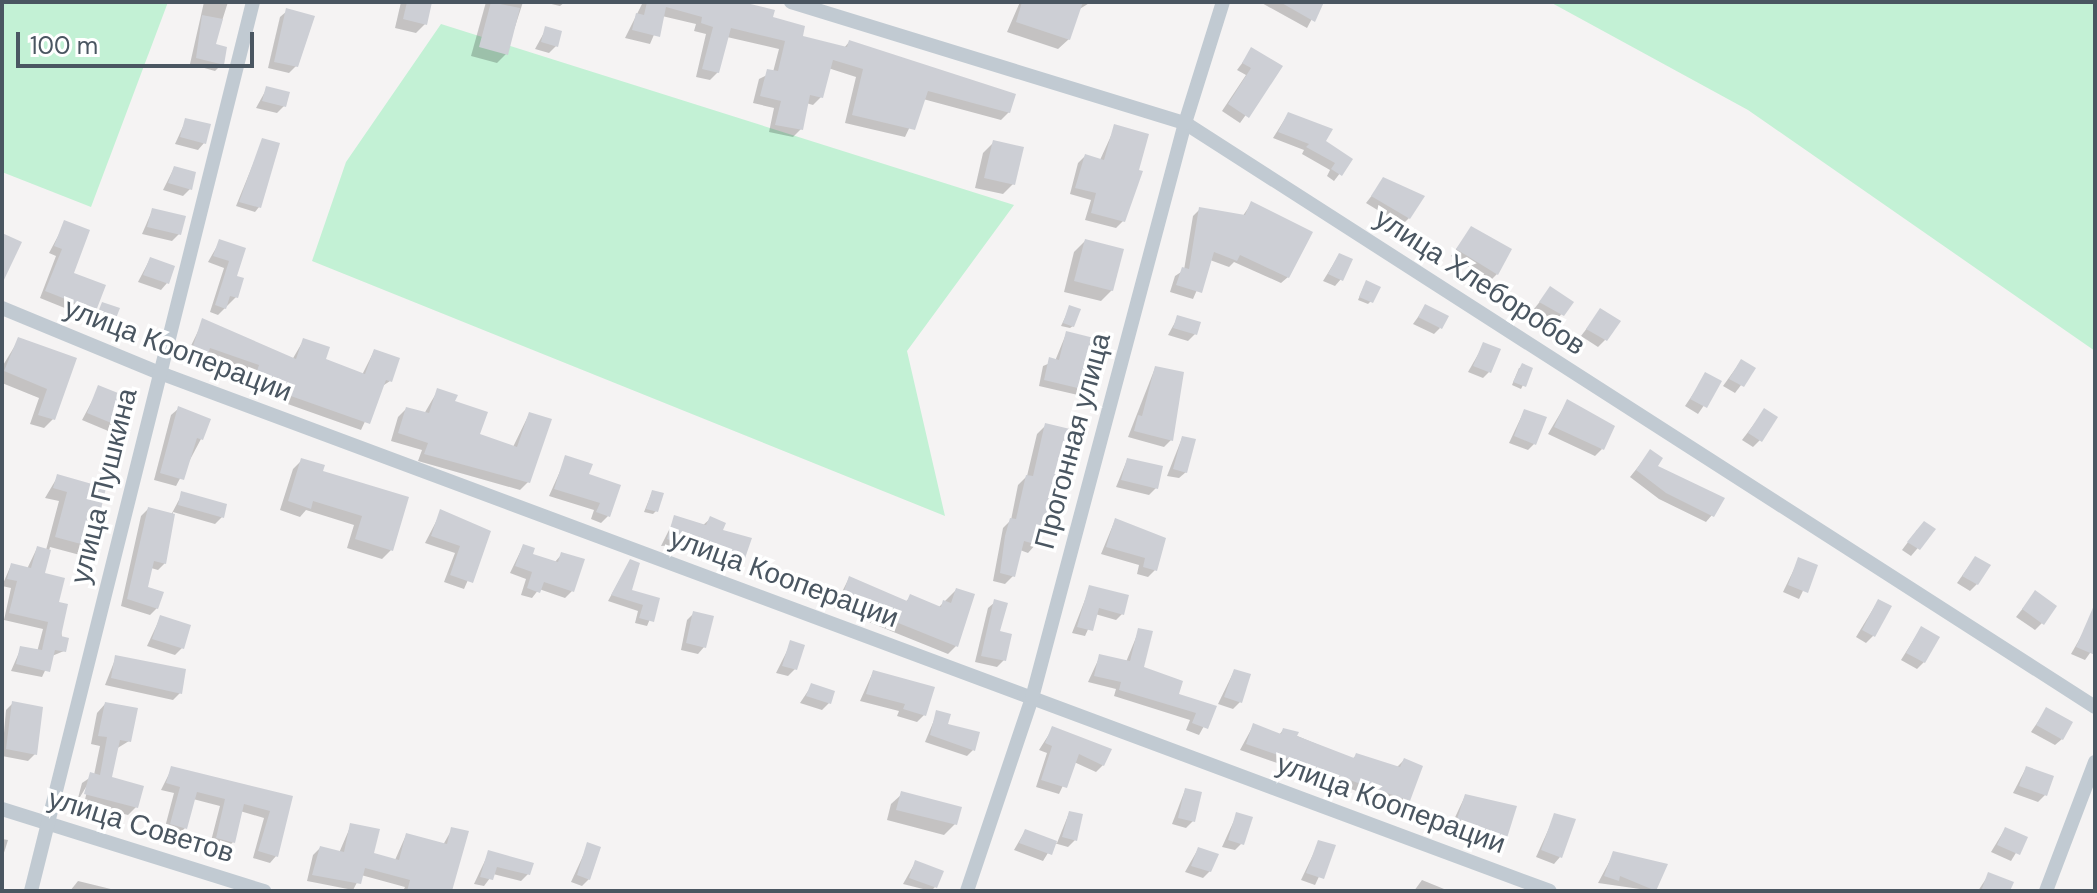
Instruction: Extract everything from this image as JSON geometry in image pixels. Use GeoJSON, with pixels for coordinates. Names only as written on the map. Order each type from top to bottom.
{"type":"FeatureCollection","features":[{"type":"Feature","properties":{"kind":"street","name":"улица Пушкина"},"geometry":{"type":"LineString","coordinates":[[31,891],[45,825],[253,2]]}},
{"type":"Feature","properties":{"kind":"street","name":"улица Хлеборобов"},"geometry":{"type":"LineString","coordinates":[[791,2],[1185,123],[2095,707]]}},
{"type":"Feature","properties":{"kind":"street","name":"Прогонная улица"},"geometry":{"type":"LineString","coordinates":[[967,891],[1032,698],[1185,123],[1223,2]]}},
{"type":"Feature","properties":{"kind":"street","name":"улица Кооперации"},"geometry":{"type":"LineString","coordinates":[[2,308],[160,373],[1550,891]]}},
{"type":"Feature","properties":{"kind":"street"},"geometry":{"type":"LineString","coordinates":[[2046,891],[2095,762]]}},
{"type":"Feature","properties":{"kind":"street","name":"улица Советов"},"geometry":{"type":"LineString","coordinates":[[2,809],[45,825],[264,891]]}},
{"type":"Feature","properties":{"kind":"green space"},"geometry":{"type":"Polygon","coordinates":[[[2,2],[168,2],[91,207],[2,172],[2,2]]]}},
{"type":"Feature","properties":{"kind":"green space"},"geometry":{"type":"Polygon","coordinates":[[[1550,2],[2095,2],[2095,351],[1748,110],[1550,2]]]}},
{"type":"Feature","properties":{"kind":"green space"},"geometry":{"type":"Polygon","coordinates":[[[441,24],[1014,205],[907,351],[945,516],[312,261],[346,162],[441,24]]]}},
{"type":"Feature","properties":{"kind":"building"},"geometry":{"type":"Polygon","coordinates":[[[407,2],[432,2],[427,25],[403,19],[407,2]]]}},
{"type":"Feature","properties":{"kind":"building"},"geometry":{"type":"Polygon","coordinates":[[[491,2],[520,8],[508,55],[479,47],[491,2]]]}},
{"type":"Feature","properties":{"kind":"building"},"geometry":{"type":"Polygon","coordinates":[[[647,2],[742,2],[775,10],[773,17],[805,26],[803,36],[847,47],[849,40],[1016,94],[1010,113],[928,91],[915,130],[852,115],[863,69],[833,60],[823,98],[810,95],[803,130],[775,125],[781,101],[760,96],[767,69],[778,71],[785,41],[731,28],[719,73],[702,69],[713,27],[701,23],[702,17],[666,7],[660,37],[632,30],[636,13],[644,15],[647,2]]]}},
{"type":"Feature","properties":{"kind":"building"},"geometry":{"type":"Polygon","coordinates":[[[1022,2],[1083,2],[1070,40],[1016,22],[1022,2]]]}},
{"type":"Feature","properties":{"kind":"building"},"geometry":{"type":"Polygon","coordinates":[[[1280,2],[1324,2],[1315,22],[1280,2]]]}},
{"type":"Feature","properties":{"kind":"building"},"geometry":{"type":"Polygon","coordinates":[[[286,8],[315,16],[298,67],[274,62],[286,8]]]}},
{"type":"Feature","properties":{"kind":"building"},"geometry":{"type":"Polygon","coordinates":[[[202,15],[223,19],[216,44],[227,47],[224,65],[196,58],[202,15]]]}},
{"type":"Feature","properties":{"kind":"building"},"geometry":{"type":"Polygon","coordinates":[[[545,26],[562,31],[558,47],[541,42],[545,26]]]}},
{"type":"Feature","properties":{"kind":"building"},"geometry":{"type":"Polygon","coordinates":[[[1251,47],[1283,66],[1249,118],[1228,104],[1251,68],[1242,63],[1251,47]]]}},
{"type":"Feature","properties":{"kind":"building"},"geometry":{"type":"Polygon","coordinates":[[[266,86],[290,92],[286,107],[262,101],[266,86]]]}},
{"type":"Feature","properties":{"kind":"building"},"geometry":{"type":"Polygon","coordinates":[[[1288,112],[1333,129],[1326,141],[1353,159],[1342,176],[1331,169],[1335,163],[1306,147],[1309,144],[1278,132],[1288,112]]]}},
{"type":"Feature","properties":{"kind":"building"},"geometry":{"type":"Polygon","coordinates":[[[185,118],[211,124],[206,144],[180,137],[185,118]]]}},
{"type":"Feature","properties":{"kind":"building"},"geometry":{"type":"Polygon","coordinates":[[[1114,124],[1149,134],[1139,170],[1143,171],[1125,222],[1091,213],[1096,193],[1075,188],[1085,154],[1104,160],[1114,124]]]}},
{"type":"Feature","properties":{"kind":"building"},"geometry":{"type":"Polygon","coordinates":[[[262,138],[280,143],[261,208],[239,202],[262,138]]]}},
{"type":"Feature","properties":{"kind":"building"},"geometry":{"type":"Polygon","coordinates":[[[993,140],[1024,147],[1015,185],[984,178],[993,140]]]}},
{"type":"Feature","properties":{"kind":"building"},"geometry":{"type":"Polygon","coordinates":[[[174,166],[196,172],[192,190],[168,183],[174,166]]]}},
{"type":"Feature","properties":{"kind":"building"},"geometry":{"type":"Polygon","coordinates":[[[1383,177],[1425,196],[1410,219],[1371,196],[1383,177]]]}},
{"type":"Feature","properties":{"kind":"building"},"geometry":{"type":"Polygon","coordinates":[[[1251,201],[1313,232],[1289,278],[1240,255],[1237,261],[1214,252],[1202,293],[1176,285],[1182,267],[1189,269],[1199,207],[1245,215],[1251,201]]]}},
{"type":"Feature","properties":{"kind":"building"},"geometry":{"type":"Polygon","coordinates":[[[152,208],[186,216],[181,235],[147,227],[152,208]]]}},
{"type":"Feature","properties":{"kind":"building"},"geometry":{"type":"Polygon","coordinates":[[[64,220],[90,230],[74,273],[106,285],[96,311],[45,291],[62,249],[54,246],[64,220]]]}},
{"type":"Feature","properties":{"kind":"building"},"geometry":{"type":"Polygon","coordinates":[[[1471,226],[1512,249],[1498,275],[1456,249],[1471,226]]]}},
{"type":"Feature","properties":{"kind":"building"},"geometry":{"type":"Polygon","coordinates":[[[2,233],[22,242],[2,284],[2,233]]]}},
{"type":"Feature","properties":{"kind":"building"},"geometry":{"type":"Polygon","coordinates":[[[219,239],[246,248],[237,276],[244,278],[238,298],[230,296],[226,309],[215,305],[229,261],[213,256],[219,239]]]}},
{"type":"Feature","properties":{"kind":"building"},"geometry":{"type":"Polygon","coordinates":[[[1085,239],[1124,249],[1113,291],[1074,281],[1085,239]]]}},
{"type":"Feature","properties":{"kind":"building"},"geometry":{"type":"Polygon","coordinates":[[[1339,253],[1353,259],[1343,281],[1328,274],[1339,253]]]}},
{"type":"Feature","properties":{"kind":"building"},"geometry":{"type":"Polygon","coordinates":[[[150,257],[175,266],[169,284],[143,275],[150,257]]]}},
{"type":"Feature","properties":{"kind":"building"},"geometry":{"type":"Polygon","coordinates":[[[1366,280],[1381,287],[1373,303],[1359,297],[1366,280]]]}},
{"type":"Feature","properties":{"kind":"building"},"geometry":{"type":"Polygon","coordinates":[[[1550,286],[1574,302],[1564,316],[1539,302],[1550,286]]]}},
{"type":"Feature","properties":{"kind":"building"},"geometry":{"type":"Polygon","coordinates":[[[102,302],[120,308],[113,326],[95,320],[102,302]]]}},
{"type":"Feature","properties":{"kind":"building"},"geometry":{"type":"Polygon","coordinates":[[[1425,304],[1449,316],[1442,329],[1418,317],[1425,304]]]}},
{"type":"Feature","properties":{"kind":"building"},"geometry":{"type":"Polygon","coordinates":[[[1069,305],[1081,309],[1074,327],[1063,323],[1069,305]]]}},
{"type":"Feature","properties":{"kind":"building"},"geometry":{"type":"Polygon","coordinates":[[[1600,308],[1621,321],[1607,341],[1586,329],[1600,308]]]}},
{"type":"Feature","properties":{"kind":"building"},"geometry":{"type":"Polygon","coordinates":[[[1177,315],[1201,322],[1197,335],[1173,328],[1177,315]]]}},
{"type":"Feature","properties":{"kind":"building"},"geometry":{"type":"Polygon","coordinates":[[[202,318],[296,359],[303,338],[330,347],[326,359],[365,374],[374,349],[400,358],[392,382],[386,380],[370,424],[288,395],[291,387],[256,374],[259,365],[210,348],[208,354],[192,349],[202,318]]]}},
{"type":"Feature","properties":{"kind":"building"},"geometry":{"type":"Polygon","coordinates":[[[1066,331],[1098,339],[1086,390],[1044,380],[1049,357],[1059,360],[1066,331]]]}},
{"type":"Feature","properties":{"kind":"building"},"geometry":{"type":"Polygon","coordinates":[[[18,337],[77,358],[55,420],[38,415],[47,389],[4,371],[18,337]]]}},
{"type":"Feature","properties":{"kind":"building"},"geometry":{"type":"Polygon","coordinates":[[[1483,342],[1501,349],[1491,373],[1473,366],[1483,342]]]}},
{"type":"Feature","properties":{"kind":"building"},"geometry":{"type":"Polygon","coordinates":[[[1741,359],[1756,368],[1744,387],[1729,379],[1741,359]]]}},
{"type":"Feature","properties":{"kind":"building"},"geometry":{"type":"Polygon","coordinates":[[[1522,363],[1533,368],[1526,387],[1513,382],[1522,363]]]}},
{"type":"Feature","properties":{"kind":"building"},"geometry":{"type":"Polygon","coordinates":[[[1155,366],[1184,372],[1173,441],[1134,431],[1138,415],[1142,416],[1155,366]]]}},
{"type":"Feature","properties":{"kind":"building"},"geometry":{"type":"Polygon","coordinates":[[[1705,372],[1722,381],[1707,408],[1690,399],[1705,372]]]}},
{"type":"Feature","properties":{"kind":"building"},"geometry":{"type":"Polygon","coordinates":[[[98,385],[133,399],[121,427],[87,413],[98,385]]]}},
{"type":"Feature","properties":{"kind":"building"},"geometry":{"type":"Polygon","coordinates":[[[437,388],[458,395],[455,401],[488,412],[480,434],[517,447],[529,412],[552,419],[530,483],[424,454],[428,443],[398,433],[406,407],[429,413],[437,388]]]}},
{"type":"Feature","properties":{"kind":"building"},"geometry":{"type":"Polygon","coordinates":[[[1567,399],[1615,426],[1604,450],[1554,427],[1567,399]]]}},
{"type":"Feature","properties":{"kind":"building"},"geometry":{"type":"Polygon","coordinates":[[[178,406],[211,419],[203,440],[197,438],[184,480],[160,473],[178,406]]]}},
{"type":"Feature","properties":{"kind":"building"},"geometry":{"type":"Polygon","coordinates":[[[1764,408],[1778,417],[1762,442],[1748,433],[1764,408]]]}},
{"type":"Feature","properties":{"kind":"building"},"geometry":{"type":"Polygon","coordinates":[[[1524,409],[1547,417],[1536,445],[1514,436],[1524,409]]]}},
{"type":"Feature","properties":{"kind":"building"},"geometry":{"type":"Polygon","coordinates":[[[1045,423],[1070,429],[1038,545],[1024,541],[1015,577],[1000,573],[1005,536],[1010,518],[1016,519],[1026,475],[1033,476],[1045,423]]]}},
{"type":"Feature","properties":{"kind":"building"},"geometry":{"type":"Polygon","coordinates":[[[1182,436],[1196,439],[1187,473],[1173,469],[1182,436]]]}},
{"type":"Feature","properties":{"kind":"building"},"geometry":{"type":"Polygon","coordinates":[[[1650,449],[1663,458],[1658,466],[1725,498],[1714,517],[1666,493],[1636,470],[1650,449]]]}},
{"type":"Feature","properties":{"kind":"building"},"geometry":{"type":"Polygon","coordinates":[[[565,455],[593,464],[589,474],[621,485],[610,517],[596,512],[600,503],[554,489],[565,455]]]}},
{"type":"Feature","properties":{"kind":"building"},"geometry":{"type":"Polygon","coordinates":[[[301,458],[325,465],[323,471],[409,497],[393,551],[355,539],[362,516],[313,501],[311,509],[288,501],[301,458]]]}},
{"type":"Feature","properties":{"kind":"building"},"geometry":{"type":"Polygon","coordinates":[[[1127,458],[1163,466],[1158,489],[1121,480],[1127,458]]]}},
{"type":"Feature","properties":{"kind":"building"},"geometry":{"type":"Polygon","coordinates":[[[57,474],[106,488],[92,547],[55,537],[67,492],[53,488],[57,474]]]}},
{"type":"Feature","properties":{"kind":"building"},"geometry":{"type":"Polygon","coordinates":[[[652,490],[664,493],[658,512],[646,509],[652,490]]]}},
{"type":"Feature","properties":{"kind":"building"},"geometry":{"type":"Polygon","coordinates":[[[181,491],[227,504],[224,518],[178,505],[181,491]]]}},
{"type":"Feature","properties":{"kind":"building"},"geometry":{"type":"Polygon","coordinates":[[[148,507],[175,514],[166,564],[154,561],[148,587],[164,592],[158,609],[127,599],[148,507]]]}},
{"type":"Feature","properties":{"kind":"building"},"geometry":{"type":"Polygon","coordinates":[[[440,509],[491,531],[473,583],[450,575],[460,546],[431,536],[440,509]]]}},
{"type":"Feature","properties":{"kind":"building"},"geometry":{"type":"Polygon","coordinates":[[[674,515],[706,525],[710,516],[726,523],[723,530],[752,538],[743,564],[681,539],[680,543],[667,539],[674,515]]]}},
{"type":"Feature","properties":{"kind":"building"},"geometry":{"type":"Polygon","coordinates":[[[1115,518],[1166,538],[1157,571],[1143,567],[1145,558],[1106,547],[1115,518]]]}},
{"type":"Feature","properties":{"kind":"building"},"geometry":{"type":"Polygon","coordinates":[[[1924,521],[1936,529],[1920,550],[1907,542],[1924,521]]]}},
{"type":"Feature","properties":{"kind":"building"},"geometry":{"type":"Polygon","coordinates":[[[523,544],[535,548],[533,554],[558,562],[561,552],[585,559],[574,592],[544,582],[540,593],[527,588],[532,572],[515,566],[523,544]]]}},
{"type":"Feature","properties":{"kind":"building"},"geometry":{"type":"Polygon","coordinates":[[[37,546],[51,550],[45,573],[65,578],[59,602],[68,604],[61,636],[69,638],[66,652],[55,650],[50,672],[16,664],[20,646],[42,650],[48,622],[9,613],[17,581],[7,579],[11,563],[31,568],[37,546]]]}},
{"type":"Feature","properties":{"kind":"building"},"geometry":{"type":"Polygon","coordinates":[[[1975,556],[1991,565],[1978,585],[1962,576],[1975,556]]]}},
{"type":"Feature","properties":{"kind":"building"},"geometry":{"type":"Polygon","coordinates":[[[1798,557],[1818,565],[1808,593],[1788,585],[1798,557]]]}},
{"type":"Feature","properties":{"kind":"building"},"geometry":{"type":"Polygon","coordinates":[[[630,559],[640,563],[632,590],[660,598],[654,622],[639,618],[643,605],[611,595],[630,559]]]}},
{"type":"Feature","properties":{"kind":"building"},"geometry":{"type":"Polygon","coordinates":[[[849,576],[907,601],[910,594],[941,607],[943,600],[951,603],[956,588],[975,594],[958,647],[841,600],[849,576]]]}},
{"type":"Feature","properties":{"kind":"building"},"geometry":{"type":"Polygon","coordinates":[[[1089,585],[1129,595],[1124,615],[1099,608],[1093,631],[1077,627],[1089,585]]]}},
{"type":"Feature","properties":{"kind":"building"},"geometry":{"type":"Polygon","coordinates":[[[2035,590],[2057,606],[2044,625],[2022,609],[2035,590]]]}},
{"type":"Feature","properties":{"kind":"building"},"geometry":{"type":"Polygon","coordinates":[[[994,599],[1008,603],[1000,631],[1012,634],[1006,661],[981,656],[994,599]]]}},
{"type":"Feature","properties":{"kind":"building"},"geometry":{"type":"Polygon","coordinates":[[[1878,599],[1892,606],[1875,637],[1862,630],[1878,599]]]}},
{"type":"Feature","properties":{"kind":"building"},"geometry":{"type":"Polygon","coordinates":[[[2095,603],[2095,655],[2076,647],[2095,603]]]}},
{"type":"Feature","properties":{"kind":"building"},"geometry":{"type":"Polygon","coordinates":[[[693,611],[714,616],[706,648],[686,643],[693,611]]]}},
{"type":"Feature","properties":{"kind":"building"},"geometry":{"type":"Polygon","coordinates":[[[160,615],[191,625],[184,649],[152,639],[160,615]]]}},
{"type":"Feature","properties":{"kind":"building"},"geometry":{"type":"Polygon","coordinates":[[[1921,626],[1940,637],[1925,663],[1906,653],[1921,626]]]}},
{"type":"Feature","properties":{"kind":"building"},"geometry":{"type":"Polygon","coordinates":[[[1138,628],[1153,631],[1144,667],[1183,681],[1179,694],[1217,706],[1208,729],[1192,723],[1196,713],[1119,690],[1121,682],[1094,676],[1099,654],[1130,661],[1138,628]]]}},
{"type":"Feature","properties":{"kind":"building"},"geometry":{"type":"Polygon","coordinates":[[[790,640],[805,645],[797,670],[782,666],[790,640]]]}},
{"type":"Feature","properties":{"kind":"building"},"geometry":{"type":"Polygon","coordinates":[[[115,655],[186,669],[182,694],[111,678],[115,655]]]}},
{"type":"Feature","properties":{"kind":"building"},"geometry":{"type":"Polygon","coordinates":[[[1234,669],[1251,674],[1242,703],[1224,697],[1234,669]]]}},
{"type":"Feature","properties":{"kind":"building"},"geometry":{"type":"Polygon","coordinates":[[[873,670],[935,687],[926,716],[903,709],[905,704],[866,694],[873,670]]]}},
{"type":"Feature","properties":{"kind":"building"},"geometry":{"type":"Polygon","coordinates":[[[811,683],[835,691],[831,704],[806,696],[811,683]]]}},
{"type":"Feature","properties":{"kind":"building"},"geometry":{"type":"Polygon","coordinates":[[[12,701],[43,707],[37,755],[6,749],[12,701]]]}},
{"type":"Feature","properties":{"kind":"building"},"geometry":{"type":"Polygon","coordinates":[[[105,702],[138,708],[131,742],[120,740],[112,777],[144,786],[138,808],[84,794],[90,772],[100,775],[107,737],[98,736],[105,702]]]}},
{"type":"Feature","properties":{"kind":"building"},"geometry":{"type":"Polygon","coordinates":[[[2046,707],[2073,722],[2063,740],[2036,725],[2046,707]]]}},
{"type":"Feature","properties":{"kind":"building"},"geometry":{"type":"Polygon","coordinates":[[[936,710],[951,714],[948,724],[980,732],[975,751],[930,735],[936,710]]]}},
{"type":"Feature","properties":{"kind":"building"},"geometry":{"type":"Polygon","coordinates":[[[1253,723],[1281,734],[1283,728],[1299,732],[1297,736],[1354,758],[1356,753],[1400,767],[1404,758],[1423,766],[1410,801],[1246,744],[1253,723]]]}},
{"type":"Feature","properties":{"kind":"building"},"geometry":{"type":"Polygon","coordinates":[[[1052,726],[1112,749],[1104,766],[1079,754],[1067,788],[1041,780],[1052,746],[1045,743],[1052,726]]]}},
{"type":"Feature","properties":{"kind":"building"},"geometry":{"type":"Polygon","coordinates":[[[171,766],[293,796],[278,857],[258,851],[270,811],[244,804],[235,843],[216,838],[225,799],[197,792],[187,829],[170,824],[180,787],[166,783],[171,766]]]}},
{"type":"Feature","properties":{"kind":"building"},"geometry":{"type":"Polygon","coordinates":[[[2026,766],[2054,776],[2047,796],[2019,786],[2026,766]]]}},
{"type":"Feature","properties":{"kind":"building"},"geometry":{"type":"Polygon","coordinates":[[[1185,788],[1202,792],[1195,822],[1178,818],[1185,788]]]}},
{"type":"Feature","properties":{"kind":"building"},"geometry":{"type":"Polygon","coordinates":[[[901,791],[962,807],[957,825],[896,810],[901,791]]]}},
{"type":"Feature","properties":{"kind":"building"},"geometry":{"type":"Polygon","coordinates":[[[1465,794],[1517,806],[1507,838],[1457,819],[1465,794]]]}},
{"type":"Feature","properties":{"kind":"building"},"geometry":{"type":"Polygon","coordinates":[[[1069,811],[1083,814],[1077,841],[1062,837],[1069,811]]]}},
{"type":"Feature","properties":{"kind":"building"},"geometry":{"type":"Polygon","coordinates":[[[1236,812],[1253,817],[1244,845],[1228,840],[1236,812]]]}},
{"type":"Feature","properties":{"kind":"building"},"geometry":{"type":"Polygon","coordinates":[[[1554,813],[1576,819],[1562,858],[1541,850],[1554,813]]]}},
{"type":"Feature","properties":{"kind":"building"},"geometry":{"type":"Polygon","coordinates":[[[350,823],[380,829],[374,853],[399,860],[406,833],[447,844],[451,827],[469,831],[452,891],[407,891],[410,880],[365,868],[361,884],[312,875],[320,846],[344,852],[350,823]]]}},
{"type":"Feature","properties":{"kind":"building"},"geometry":{"type":"Polygon","coordinates":[[[2005,827],[2028,837],[2020,855],[1997,845],[2005,827]]]}},
{"type":"Feature","properties":{"kind":"building"},"geometry":{"type":"Polygon","coordinates":[[[1025,829],[1057,841],[1052,855],[1019,843],[1025,829]]]}},
{"type":"Feature","properties":{"kind":"building"},"geometry":{"type":"Polygon","coordinates":[[[1318,840],[1336,845],[1324,879],[1306,873],[1318,840]]]}},
{"type":"Feature","properties":{"kind":"building"},"geometry":{"type":"Polygon","coordinates":[[[587,842],[601,847],[590,880],[577,875],[587,842]]]}},
{"type":"Feature","properties":{"kind":"building"},"geometry":{"type":"Polygon","coordinates":[[[1198,847],[1219,854],[1211,872],[1191,866],[1198,847]]]}},
{"type":"Feature","properties":{"kind":"building"},"geometry":{"type":"Polygon","coordinates":[[[488,850],[534,863],[530,875],[497,867],[493,880],[480,877],[488,850]]]}},
{"type":"Feature","properties":{"kind":"building"},"geometry":{"type":"Polygon","coordinates":[[[1613,851],[1668,864],[1656,891],[1620,876],[1619,881],[1604,876],[1613,851]]]}},
{"type":"Feature","properties":{"kind":"building"},"geometry":{"type":"Polygon","coordinates":[[[915,860],[944,871],[937,888],[909,878],[915,860]]]}},
{"type":"Feature","properties":{"kind":"building"},"geometry":{"type":"Polygon","coordinates":[[[1988,872],[2014,882],[2010,891],[1981,891],[1988,872]]]}}]}
